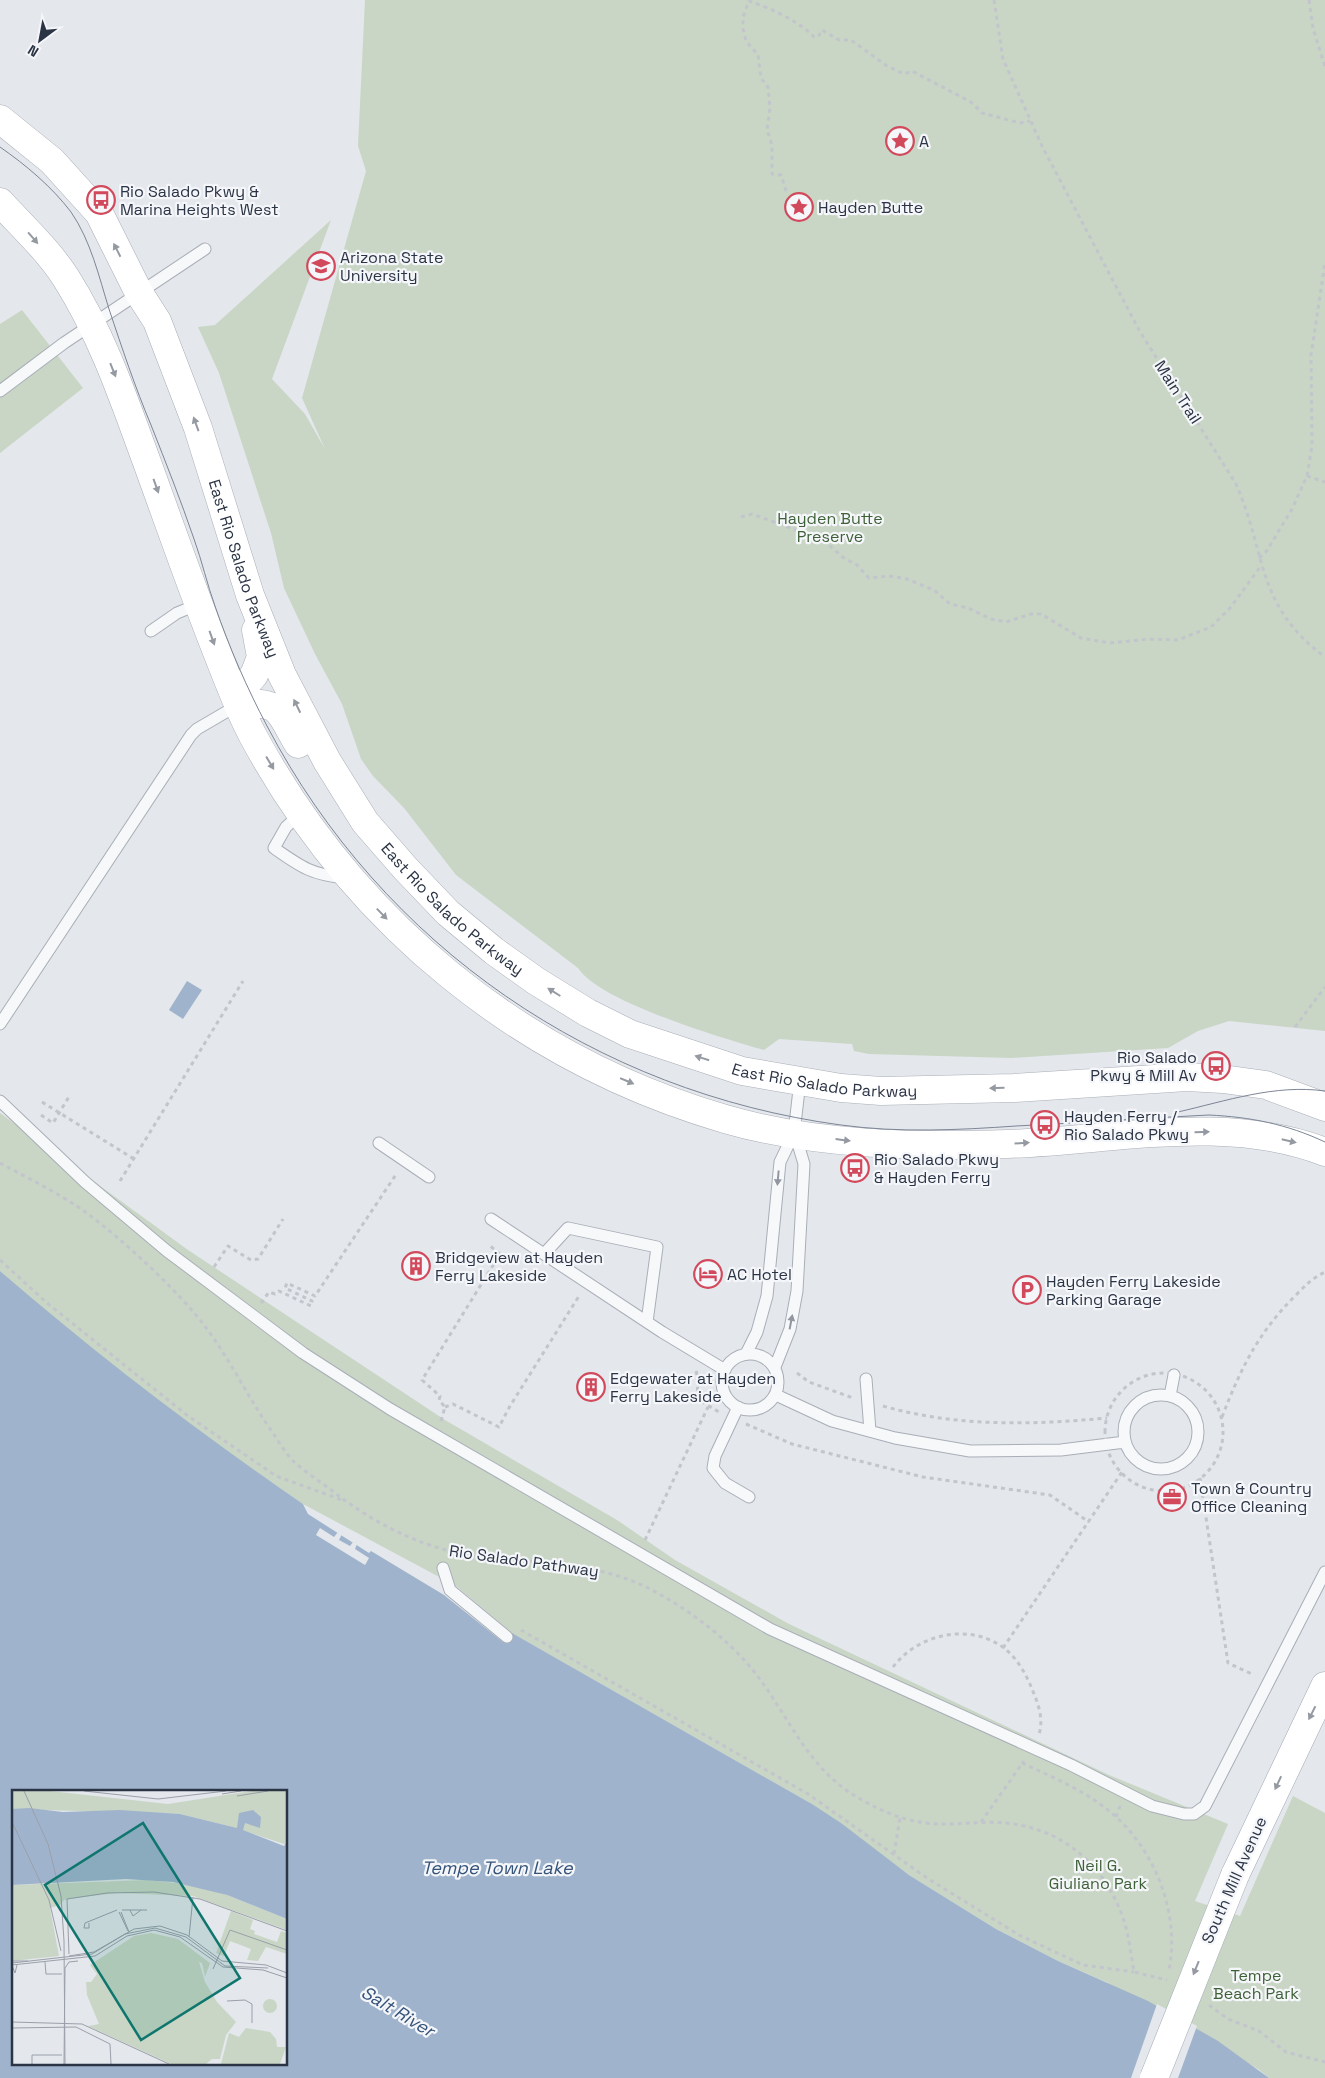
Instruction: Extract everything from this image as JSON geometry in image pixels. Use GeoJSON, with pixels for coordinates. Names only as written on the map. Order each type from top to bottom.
{"type":"FeatureCollection","features":[{"type":"Feature","properties":{"kind":"main road","name":"East Rio Salado Parkway"},"geometry":{"type":"LineString","coordinates":[[0,119],[52,161],[99,213],[139,293],[159,326],[198,428],[250,595],[282,675],[304,720],[365,822],[448,913],[529,976],[588,1013],[630,1034],[742,1071],[841,1088],[881,1091],[1014,1088],[1187,1077],[1223,1079],[1266,1085],[1325,1107]]}},
{"type":"Feature","properties":{"kind":"main road"},"geometry":{"type":"LineString","coordinates":[[0,202],[65,276],[111,366],[199,604],[238,705],[253,736],[300,814],[348,878],[408,941],[464,987],[540,1039],[582,1062],[669,1100],[727,1120],[794,1133],[899,1145],[1007,1144],[1169,1133],[1218,1132],[1252,1134],[1291,1141],[1325,1152]]}},
{"type":"Feature","properties":{"kind":"main road"},"geometry":{"type":"LineString","coordinates":[[238,705],[247,683],[254,675],[261,658],[250,595]]}},
{"type":"Feature","properties":{"kind":"main road"},"geometry":{"type":"LineString","coordinates":[[238,705],[265,703],[279,713],[316,775],[365,822]]}},
{"type":"Feature","properties":{"kind":"main road","name":"South Mill Avenue"},"geometry":{"type":"LineString","coordinates":[[1154,2078],[1235,1875],[1325,1686]]}},
{"type":"Feature","properties":{"kind":"lane"},"geometry":{"type":"LineString","coordinates":[[0,391],[64,343],[205,249]]}},
{"type":"Feature","properties":{"kind":"lane"},"geometry":{"type":"LineString","coordinates":[[151,631],[177,613],[199,604]]}},
{"type":"Feature","properties":{"kind":"lane"},"geometry":{"type":"LineString","coordinates":[[0,1024],[191,735],[197,729],[238,705]]}},
{"type":"Feature","properties":{"kind":"lane"},"geometry":{"type":"LineString","coordinates":[[300,814],[286,827],[274,848],[305,869],[322,876],[348,878]]}},
{"type":"Feature","properties":{"kind":"lane"},"geometry":{"type":"LineString","coordinates":[[746,1354],[757,1332],[768,1296],[780,1162],[794,1133],[800,1081]]}},
{"type":"Feature","properties":{"kind":"lane"},"geometry":{"type":"LineString","coordinates":[[0,1101],[124,1215],[205,1280],[303,1353],[436,1436],[770,1629],[1032,1748],[1152,1806],[1184,1814],[1194,1814],[1205,1806],[1325,1572]]}},
{"type":"Feature","properties":{"kind":"lane"},"geometry":{"type":"LineString","coordinates":[[736,1413],[762,1408],[776,1395],[779,1386],[775,1368],[790,1329],[797,1291],[804,1164],[794,1133]]}},
{"type":"Feature","properties":{"kind":"lane"},"geometry":{"type":"LineString","coordinates":[[379,1143],[429,1177]]}},
{"type":"Feature","properties":{"kind":"lane"},"geometry":{"type":"LineString","coordinates":[[491,1219],[647,1322],[725,1370]]}},
{"type":"Feature","properties":{"kind":"lane"},"geometry":{"type":"LineString","coordinates":[[544,1254],[568,1228],[658,1247],[647,1322]]}},
{"type":"Feature","properties":{"kind":"lane"},"geometry":{"type":"LineString","coordinates":[[736,1413],[723,1392],[721,1383],[725,1370],[734,1359],[746,1354],[760,1355],[775,1368]]}},
{"type":"Feature","properties":{"kind":"lane"},"geometry":{"type":"LineString","coordinates":[[1170,1396],[1174,1375]]}},
{"type":"Feature","properties":{"kind":"lane"},"geometry":{"type":"LineString","coordinates":[[866,1380],[870,1431]]}},
{"type":"Feature","properties":{"kind":"lane"},"geometry":{"type":"LineString","coordinates":[[776,1395],[832,1421],[895,1438],[970,1452],[1061,1450],[1125,1442]]}},
{"type":"Feature","properties":{"kind":"lane"},"geometry":{"type":"LineString","coordinates":[[1154,1395],[1170,1396],[1187,1405],[1194,1415],[1198,1426],[1197,1439],[1193,1451],[1185,1461],[1174,1467],[1161,1470],[1148,1467],[1137,1461],[1125,1442],[1123,1428],[1133,1406],[1143,1399],[1154,1395]]}},
{"type":"Feature","properties":{"kind":"lane"},"geometry":{"type":"LineString","coordinates":[[736,1413],[715,1456],[712,1468],[725,1483],[749,1497]]}},
{"type":"Feature","properties":{"kind":"lane"},"geometry":{"type":"LineString","coordinates":[[442,1568],[450,1590],[507,1637]]}},
{"type":"Feature","properties":{"kind":"path","name":"Main Trail"},"geometry":{"type":"LineString","coordinates":[[994,0],[1002,59],[1030,121],[1086,232],[1139,330],[1236,484],[1246,505],[1261,566],[1271,594],[1290,626],[1325,657]]}},
{"type":"Feature","properties":{"kind":"path"},"geometry":{"type":"LineString","coordinates":[[1309,0],[1313,28],[1325,67]]}},
{"type":"Feature","properties":{"kind":"path"},"geometry":{"type":"LineString","coordinates":[[786,191],[781,175],[772,174],[772,145],[767,130],[770,108],[768,87],[761,78],[758,55],[746,40],[743,29],[743,17],[749,1],[775,9],[784,17],[807,29],[814,37],[818,37],[822,30],[839,40],[852,40],[887,66],[904,74],[912,71],[926,77],[971,102],[982,113],[1020,123],[1030,121]]}},
{"type":"Feature","properties":{"kind":"path"},"geometry":{"type":"LineString","coordinates":[[1259,558],[1266,552],[1292,509],[1308,476],[1312,446],[1311,355],[1325,263]]}},
{"type":"Feature","properties":{"kind":"path"},"geometry":{"type":"LineString","coordinates":[[1308,476],[1325,482]]}},
{"type":"Feature","properties":{"kind":"path"},"geometry":{"type":"LineString","coordinates":[[741,517],[752,514],[804,535],[822,539],[845,559],[856,564],[869,578],[888,576],[907,579],[934,590],[950,604],[968,608],[991,619],[1006,622],[1032,614],[1041,614],[1081,638],[1110,643],[1149,639],[1178,640],[1211,627],[1230,608],[1261,566]]}},
{"type":"Feature","properties":{"kind":"path"},"geometry":{"type":"LineString","coordinates":[[120,1181],[243,981]]}},
{"type":"Feature","properties":{"kind":"path"},"geometry":{"type":"LineString","coordinates":[[1295,1027],[1325,987]]}},
{"type":"Feature","properties":{"kind":"path"},"geometry":{"type":"LineString","coordinates":[[16,1116],[22,1104],[53,1123],[70,1095]]}},
{"type":"Feature","properties":{"kind":"path"},"geometry":{"type":"LineString","coordinates":[[42,1102],[134,1159]]}},
{"type":"Feature","properties":{"kind":"path","name":"Rio Salado Pathway"},"geometry":{"type":"LineString","coordinates":[[0,1163],[81,1209],[162,1280],[206,1327],[231,1365],[252,1404],[291,1459],[345,1501],[408,1538],[436,1548],[463,1554],[568,1564],[597,1570],[630,1580],[670,1601],[696,1618],[742,1658],[761,1681],[804,1747],[823,1771],[862,1800],[900,1818],[926,1824],[981,1822],[1028,1826],[1046,1832],[1072,1845],[1090,1861],[1116,1901],[1124,1922],[1134,1972]]}},
{"type":"Feature","properties":{"kind":"path"},"geometry":{"type":"LineString","coordinates":[[252,1315],[269,1292],[275,1294],[279,1291],[311,1306],[312,1302],[285,1288],[287,1283],[315,1296],[393,1179]]}},
{"type":"Feature","properties":{"kind":"path"},"geometry":{"type":"LineString","coordinates":[[205,1280],[228,1246],[251,1260],[258,1259],[283,1219]]}},
{"type":"Feature","properties":{"kind":"path"},"geometry":{"type":"LineString","coordinates":[[445,1407],[439,1400],[440,1396],[422,1380],[500,1254],[489,1245]]}},
{"type":"Feature","properties":{"kind":"path"},"geometry":{"type":"LineString","coordinates":[[0,1260],[47,1302],[188,1416],[276,1476],[345,1501]]}},
{"type":"Feature","properties":{"kind":"path"},"geometry":{"type":"LineString","coordinates":[[1222,1417],[1240,1370],[1272,1318],[1313,1278],[1325,1272]]}},
{"type":"Feature","properties":{"kind":"path"},"geometry":{"type":"LineString","coordinates":[[445,1407],[453,1404],[499,1427],[573,1303]]}},
{"type":"Feature","properties":{"kind":"path"},"geometry":{"type":"LineString","coordinates":[[797,1372],[809,1382],[899,1411],[990,1424],[1064,1422],[1107,1418]]}},
{"type":"Feature","properties":{"kind":"path"},"geometry":{"type":"LineString","coordinates":[[1164,1373],[1183,1376],[1200,1385],[1214,1400],[1222,1417],[1223,1436],[1219,1455],[1208,1472],[1193,1483],[1175,1490],[1156,1490],[1137,1484],[1122,1472],[1111,1456],[1106,1438],[1107,1418],[1114,1400],[1128,1386],[1145,1376],[1164,1373]]}},
{"type":"Feature","properties":{"kind":"path"},"geometry":{"type":"LineString","coordinates":[[436,1436],[445,1407]]}},
{"type":"Feature","properties":{"kind":"path"},"geometry":{"type":"LineString","coordinates":[[639,1552],[708,1407],[736,1413],[792,1444],[923,1477],[1050,1495],[1089,1522]]}},
{"type":"Feature","properties":{"kind":"path"},"geometry":{"type":"LineString","coordinates":[[1003,1648],[1122,1472]]}},
{"type":"Feature","properties":{"kind":"path"},"geometry":{"type":"LineString","coordinates":[[1200,1478],[1228,1662],[1268,1682]]}},
{"type":"Feature","properties":{"kind":"path"},"geometry":{"type":"LineString","coordinates":[[436,1548],[442,1568]]}},
{"type":"Feature","properties":{"kind":"path"},"geometry":{"type":"LineString","coordinates":[[515,1626],[808,1794],[894,1855],[1019,1935],[1083,1965],[1134,1972],[1176,1984]]}},
{"type":"Feature","properties":{"kind":"path"},"geometry":{"type":"LineString","coordinates":[[886,1682],[894,1666],[909,1651],[929,1639],[947,1634],[968,1634],[1003,1648],[1017,1662],[1038,1703],[1041,1726],[1032,1748]]}},
{"type":"Feature","properties":{"kind":"path"},"geometry":{"type":"LineString","coordinates":[[1022,1763],[1059,1780],[1103,1806],[1123,1823],[1144,1853],[1161,1884],[1170,1914],[1172,1948],[1167,1980]]}},
{"type":"Feature","properties":{"kind":"path"},"geometry":{"type":"LineString","coordinates":[[981,1822],[1014,1775]]}},
{"type":"Feature","properties":{"kind":"path"},"geometry":{"type":"LineString","coordinates":[[894,1855],[900,1818]]}},
{"type":"Feature","properties":{"kind":"path"},"geometry":{"type":"LineString","coordinates":[[1207,2003],[1228,2019],[1259,2031],[1286,2052],[1325,2062]]}},
{"type":"Feature","properties":{"kind":"green space","name":"Hayden Butte Preserve"},"geometry":{"type":"Polygon","coordinates":[[[365,0],[1325,0],[1325,1031],[1229,1021],[1198,1031],[1168,1048],[1011,1058],[869,1054],[854,1051],[852,1044],[779,1039],[764,1050],[692,1028],[635,1006],[610,993],[591,981],[578,968],[456,875],[404,808],[373,776],[361,759],[342,704],[315,654],[284,588],[271,533],[219,373],[198,327],[215,325],[331,220],[272,379],[305,414],[325,449],[302,398],[366,171],[358,146],[365,0]]]}},
{"type":"Feature","properties":{"kind":"green space"},"geometry":{"type":"Polygon","coordinates":[[[22,310],[83,388],[0,453],[0,324],[22,310]]]}},
{"type":"Feature","properties":{"kind":"green space","name":"Neil G. Giuliano Park"},"geometry":{"type":"Polygon","coordinates":[[[0,1113],[188,1250],[445,1420],[617,1520],[675,1560],[789,1624],[1109,1775],[1228,1824],[1195,1901],[1240,1916],[1293,1796],[1325,1813],[1325,2078],[1269,2078],[1258,2069],[1106,1982],[1058,1961],[996,1929],[909,1875],[812,1804],[512,1633],[456,1586],[303,1504],[206,1438],[67,1330],[0,1271],[0,1113]]]}},
{"type":"Feature","properties":{"kind":"water"},"geometry":{"type":"Polygon","coordinates":[[[187,981],[202,990],[183,1019],[169,1010],[187,981]]]}},
{"type":"Feature","properties":{"kind":"water","name":"Tempe Town Lake"},"geometry":{"type":"Polygon","coordinates":[[[0,1271],[148,1392],[303,1504],[308,1514],[369,1553],[371,1551],[444,1595],[503,1642],[512,1633],[812,1804],[841,1823],[909,1875],[996,1929],[1058,1961],[1148,2001],[1218,2041],[1269,2078],[0,2078],[0,1271]]]}},
{"type":"Feature","properties":{"kind":"pier"},"geometry":{"type":"Polygon","coordinates":[[[320,1528],[334,1537],[338,1532],[342,1534],[339,1540],[350,1546],[353,1542],[357,1544],[355,1549],[369,1558],[365,1565],[316,1535],[320,1528]]]}},
{"type":"Feature","properties":{"kind":"pier"},"geometry":{"type":"Polygon","coordinates":[[[1157,2004],[1197,2026],[1178,2078],[1131,2078],[1157,2004]]]}},
{"type":"Feature","properties":{"kind":"tram line"},"geometry":{"type":"LineString","coordinates":[[0,147],[29,169],[56,194],[71,212],[84,235],[94,259],[134,382],[200,556],[220,621],[252,697],[267,726],[315,805],[371,877],[435,941],[506,996],[582,1043],[664,1080],[751,1107],[841,1125],[863,1128],[951,1130],[1209,1115],[1239,1118],[1282,1126],[1325,1142]]}},
{"type":"Feature","properties":{"kind":"tram line"},"geometry":{"type":"LineString","coordinates":[[1178,1112],[1269,1092],[1306,1089],[1325,1091]]}},
{"type":"Feature","properties":{"kind":"place","name":"A"},"geometry":{"type":"Point","coordinates":[900,141]}},
{"type":"Feature","properties":{"kind":"place","name":"Rio Salado Pkwy & Marina Heights West"},"geometry":{"type":"Point","coordinates":[101,200]}},
{"type":"Feature","properties":{"kind":"place","name":"Hayden Butte"},"geometry":{"type":"Point","coordinates":[799,207]}},
{"type":"Feature","properties":{"kind":"place","name":"Arizona State University"},"geometry":{"type":"Point","coordinates":[321,266]}},
{"type":"Feature","properties":{"kind":"place","name":"Rio Salado Pkwy & Mill Av"},"geometry":{"type":"Point","coordinates":[1216,1066]}},
{"type":"Feature","properties":{"kind":"place","name":"Hayden Ferry / Rio Salado Pkwy"},"geometry":{"type":"Point","coordinates":[1045,1125]}},
{"type":"Feature","properties":{"kind":"place","name":"Rio Salado Pkwy & Hayden Ferry"},"geometry":{"type":"Point","coordinates":[855,1168]}},
{"type":"Feature","properties":{"kind":"place","name":"Bridgeview at Hayden Ferry Lakeside"},"geometry":{"type":"Point","coordinates":[416,1266]}},
{"type":"Feature","properties":{"kind":"place","name":"AC Hotel"},"geometry":{"type":"Point","coordinates":[708,1274]}},
{"type":"Feature","properties":{"kind":"place","name":"Hayden Ferry Lakeside Parking Garage"},"geometry":{"type":"Point","coordinates":[1027,1290]}},
{"type":"Feature","properties":{"kind":"place","name":"Edgewater at Hayden Ferry Lakeside"},"geometry":{"type":"Point","coordinates":[591,1387]}},
{"type":"Feature","properties":{"kind":"place","name":"Town & Country Office Cleaning"},"geometry":{"type":"Point","coordinates":[1172,1497]}},
{"type":"Feature","properties":{"kind":"park label","name":"Tempe Beach Park"},"geometry":{"type":"Point","coordinates":[1256,1984]}},
{"type":"Feature","properties":{"kind":"water label","name":"Salt River"},"geometry":{"type":"Point","coordinates":[398,2011]}}]}
